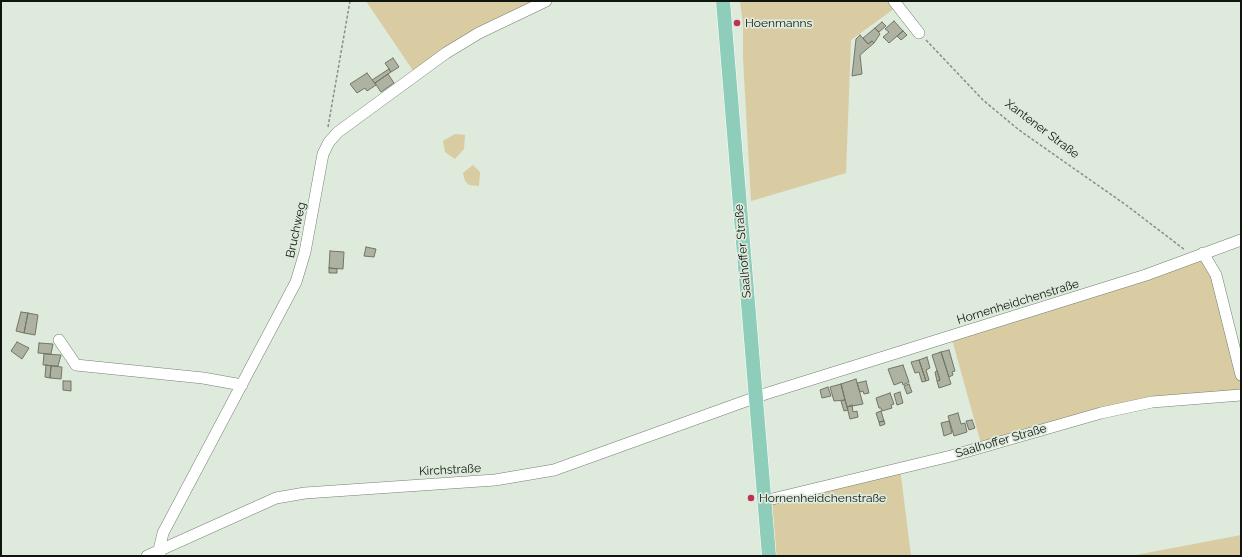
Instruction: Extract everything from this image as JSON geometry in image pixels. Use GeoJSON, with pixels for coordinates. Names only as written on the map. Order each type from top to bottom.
{"type":"FeatureCollection","features":[{"type":"Feature","properties":{"kind":"main road","name":"Saalhoffer Straße"},"geometry":{"type":"LineString","coordinates":[[723,1],[769,556]]}},
{"type":"Feature","properties":{"kind":"street","name":"Bruchweg"},"geometry":{"type":"LineString","coordinates":[[160,553],[163,534],[296,282],[305,252],[323,154],[329,142],[338,132],[446,53],[480,33],[546,1]]}},
{"type":"Feature","properties":{"kind":"street"},"geometry":{"type":"LineString","coordinates":[[894,1],[920,33]]}},
{"type":"Feature","properties":{"kind":"street","name":"Hornenheidchenstraße"},"geometry":{"type":"LineString","coordinates":[[755,398],[1146,275],[1241,240]]}},
{"type":"Feature","properties":{"kind":"street"},"geometry":{"type":"LineString","coordinates":[[1198,255],[1216,275],[1241,375]]}},
{"type":"Feature","properties":{"kind":"street"},"geometry":{"type":"LineString","coordinates":[[59,340],[76,365],[203,378],[242,385]]}},
{"type":"Feature","properties":{"kind":"street","name":"Saalhoffer Straße"},"geometry":{"type":"LineString","coordinates":[[764,501],[951,456],[1102,413],[1152,402],[1241,395]]}},
{"type":"Feature","properties":{"kind":"street","name":"Kirchstraße"},"geometry":{"type":"LineString","coordinates":[[147,556],[160,553],[276,498],[304,493],[495,480],[554,470],[755,398]]}},
{"type":"Feature","properties":{"kind":"path"},"geometry":{"type":"LineString","coordinates":[[327,131],[350,1]]}},
{"type":"Feature","properties":{"kind":"path","name":"Xantener Straße"},"geometry":{"type":"LineString","coordinates":[[920,33],[982,100],[1019,130],[1198,255]]}},
{"type":"Feature","properties":{"kind":"shaded area"},"geometry":{"type":"Polygon","coordinates":[[[366,1],[536,1],[414,72],[366,1]]]}},
{"type":"Feature","properties":{"kind":"shaded area"},"geometry":{"type":"Polygon","coordinates":[[[740,1],[889,1],[895,8],[851,40],[846,173],[751,201],[743,58],[743,25],[740,1]]]}},
{"type":"Feature","properties":{"kind":"shaded area"},"geometry":{"type":"Polygon","coordinates":[[[455,134],[465,135],[464,149],[455,159],[445,152],[443,141],[455,134]]]}},
{"type":"Feature","properties":{"kind":"shaded area"},"geometry":{"type":"Polygon","coordinates":[[[473,165],[480,172],[479,186],[469,185],[465,181],[463,173],[473,165]]]}},
{"type":"Feature","properties":{"kind":"shaded area"},"geometry":{"type":"Polygon","coordinates":[[[1203,253],[1216,275],[1241,375],[1241,395],[1152,402],[982,447],[951,336],[1203,253]]]}},
{"type":"Feature","properties":{"kind":"shaded area"},"geometry":{"type":"Polygon","coordinates":[[[900,468],[911,556],[769,556],[764,501],[900,468]]]}},
{"type":"Feature","properties":{"kind":"shaded area"},"geometry":{"type":"Polygon","coordinates":[[[1241,535],[1241,556],[1131,556],[1241,535]]]}},
{"type":"Feature","properties":{"kind":"building"},"geometry":{"type":"Polygon","coordinates":[[[894,21],[903,31],[889,43],[883,37],[889,32],[885,29],[894,21]]]}},
{"type":"Feature","properties":{"kind":"building"},"geometry":{"type":"Polygon","coordinates":[[[882,22],[886,26],[879,32],[875,28],[882,22]]]}},
{"type":"Feature","properties":{"kind":"building"},"geometry":{"type":"Polygon","coordinates":[[[875,28],[880,34],[874,43],[872,41],[868,44],[863,38],[875,28]]]}},
{"type":"Feature","properties":{"kind":"building"},"geometry":{"type":"Polygon","coordinates":[[[903,31],[907,35],[901,40],[897,36],[903,31]]]}},
{"type":"Feature","properties":{"kind":"building"},"geometry":{"type":"Polygon","coordinates":[[[860,35],[868,44],[872,41],[874,43],[860,55],[862,74],[852,76],[856,39],[860,35]]]}},
{"type":"Feature","properties":{"kind":"building"},"geometry":{"type":"Polygon","coordinates":[[[393,58],[399,67],[391,72],[385,63],[393,58]]]}},
{"type":"Feature","properties":{"kind":"building"},"geometry":{"type":"Polygon","coordinates":[[[389,69],[391,72],[375,83],[372,80],[389,69]]]}},
{"type":"Feature","properties":{"kind":"building"},"geometry":{"type":"Polygon","coordinates":[[[367,73],[376,85],[367,91],[365,88],[357,93],[350,84],[367,73]]]}},
{"type":"Feature","properties":{"kind":"building"},"geometry":{"type":"Polygon","coordinates":[[[388,74],[394,83],[381,92],[375,83],[388,74]]]}},
{"type":"Feature","properties":{"kind":"building"},"geometry":{"type":"Polygon","coordinates":[[[366,247],[376,249],[374,257],[364,256],[366,247]]]}},
{"type":"Feature","properties":{"kind":"building"},"geometry":{"type":"Polygon","coordinates":[[[330,251],[344,252],[343,269],[329,268],[330,251]]]}},
{"type":"Feature","properties":{"kind":"building"},"geometry":{"type":"Polygon","coordinates":[[[329,268],[337,269],[337,273],[329,273],[329,268]]]}},
{"type":"Feature","properties":{"kind":"building"},"geometry":{"type":"Polygon","coordinates":[[[21,312],[28,313],[24,333],[16,331],[21,312]]]}},
{"type":"Feature","properties":{"kind":"building"},"geometry":{"type":"Polygon","coordinates":[[[28,313],[38,315],[35,335],[24,333],[28,313]]]}},
{"type":"Feature","properties":{"kind":"building"},"geometry":{"type":"Polygon","coordinates":[[[17,342],[29,348],[22,359],[11,351],[17,342]]]}},
{"type":"Feature","properties":{"kind":"building"},"geometry":{"type":"Polygon","coordinates":[[[39,343],[53,344],[51,354],[38,353],[39,343]]]}},
{"type":"Feature","properties":{"kind":"building"},"geometry":{"type":"Polygon","coordinates":[[[949,350],[955,371],[952,372],[953,375],[949,377],[941,352],[949,350]]]}},
{"type":"Feature","properties":{"kind":"building"},"geometry":{"type":"Polygon","coordinates":[[[941,352],[951,384],[939,388],[937,381],[940,380],[932,355],[941,352]]]}},
{"type":"Feature","properties":{"kind":"building"},"geometry":{"type":"Polygon","coordinates":[[[44,354],[61,355],[58,366],[43,365],[44,354]]]}},
{"type":"Feature","properties":{"kind":"building"},"geometry":{"type":"Polygon","coordinates":[[[927,357],[930,368],[926,370],[929,380],[926,381],[919,360],[927,357]]]}},
{"type":"Feature","properties":{"kind":"building"},"geometry":{"type":"Polygon","coordinates":[[[919,360],[926,381],[922,382],[919,372],[915,373],[911,362],[919,360]]]}},
{"type":"Feature","properties":{"kind":"building"},"geometry":{"type":"Polygon","coordinates":[[[46,365],[51,366],[50,378],[45,377],[46,365]]]}},
{"type":"Feature","properties":{"kind":"building"},"geometry":{"type":"Polygon","coordinates":[[[903,365],[909,382],[903,385],[902,382],[894,385],[888,369],[903,365]]]}},
{"type":"Feature","properties":{"kind":"building"},"geometry":{"type":"Polygon","coordinates":[[[51,366],[62,367],[61,379],[50,378],[51,366]]]}},
{"type":"Feature","properties":{"kind":"building"},"geometry":{"type":"Polygon","coordinates":[[[937,371],[940,380],[937,381],[935,372],[937,371]]]}},
{"type":"Feature","properties":{"kind":"building"},"geometry":{"type":"Polygon","coordinates":[[[856,379],[863,404],[847,407],[841,384],[856,379]]]}},
{"type":"Feature","properties":{"kind":"building"},"geometry":{"type":"Polygon","coordinates":[[[63,381],[71,381],[71,391],[63,390],[63,381]]]}},
{"type":"Feature","properties":{"kind":"building"},"geometry":{"type":"Polygon","coordinates":[[[866,381],[869,393],[864,394],[863,391],[860,392],[857,383],[866,381]]]}},
{"type":"Feature","properties":{"kind":"building"},"geometry":{"type":"Polygon","coordinates":[[[841,384],[845,400],[834,401],[830,387],[841,384]]]}},
{"type":"Feature","properties":{"kind":"building"},"geometry":{"type":"Polygon","coordinates":[[[909,384],[912,392],[907,394],[904,386],[909,384]]]}},
{"type":"Feature","properties":{"kind":"building"},"geometry":{"type":"Polygon","coordinates":[[[828,387],[831,396],[822,398],[820,390],[828,387]]]}},
{"type":"Feature","properties":{"kind":"building"},"geometry":{"type":"Polygon","coordinates":[[[900,392],[903,403],[897,405],[894,394],[900,392]]]}},
{"type":"Feature","properties":{"kind":"building"},"geometry":{"type":"Polygon","coordinates":[[[890,393],[894,404],[891,405],[892,408],[882,411],[881,408],[879,408],[876,398],[890,393]]]}},
{"type":"Feature","properties":{"kind":"building"},"geometry":{"type":"Polygon","coordinates":[[[845,400],[848,410],[844,411],[841,401],[845,400]]]}},
{"type":"Feature","properties":{"kind":"building"},"geometry":{"type":"Polygon","coordinates":[[[852,405],[853,412],[857,411],[858,417],[850,419],[847,407],[852,405]]]}},
{"type":"Feature","properties":{"kind":"building"},"geometry":{"type":"Polygon","coordinates":[[[881,411],[884,421],[879,422],[876,413],[881,411]]]}},
{"type":"Feature","properties":{"kind":"building"},"geometry":{"type":"Polygon","coordinates":[[[958,413],[961,424],[965,423],[967,432],[954,436],[948,416],[958,413]]]}},
{"type":"Feature","properties":{"kind":"building"},"geometry":{"type":"Polygon","coordinates":[[[972,420],[975,428],[969,430],[966,421],[972,420]]]}},
{"type":"Feature","properties":{"kind":"building"},"geometry":{"type":"Polygon","coordinates":[[[884,421],[885,424],[880,426],[879,422],[884,421]]]}},
{"type":"Feature","properties":{"kind":"building"},"geometry":{"type":"Polygon","coordinates":[[[949,421],[952,433],[944,436],[941,423],[949,421]]]}},
{"type":"Feature","properties":{"kind":"place","name":"Hoenmanns"},"geometry":{"type":"Point","coordinates":[737,23]}},
{"type":"Feature","properties":{"kind":"place","name":"Hornenheidchenstraße"},"geometry":{"type":"Point","coordinates":[751,498]}}]}
